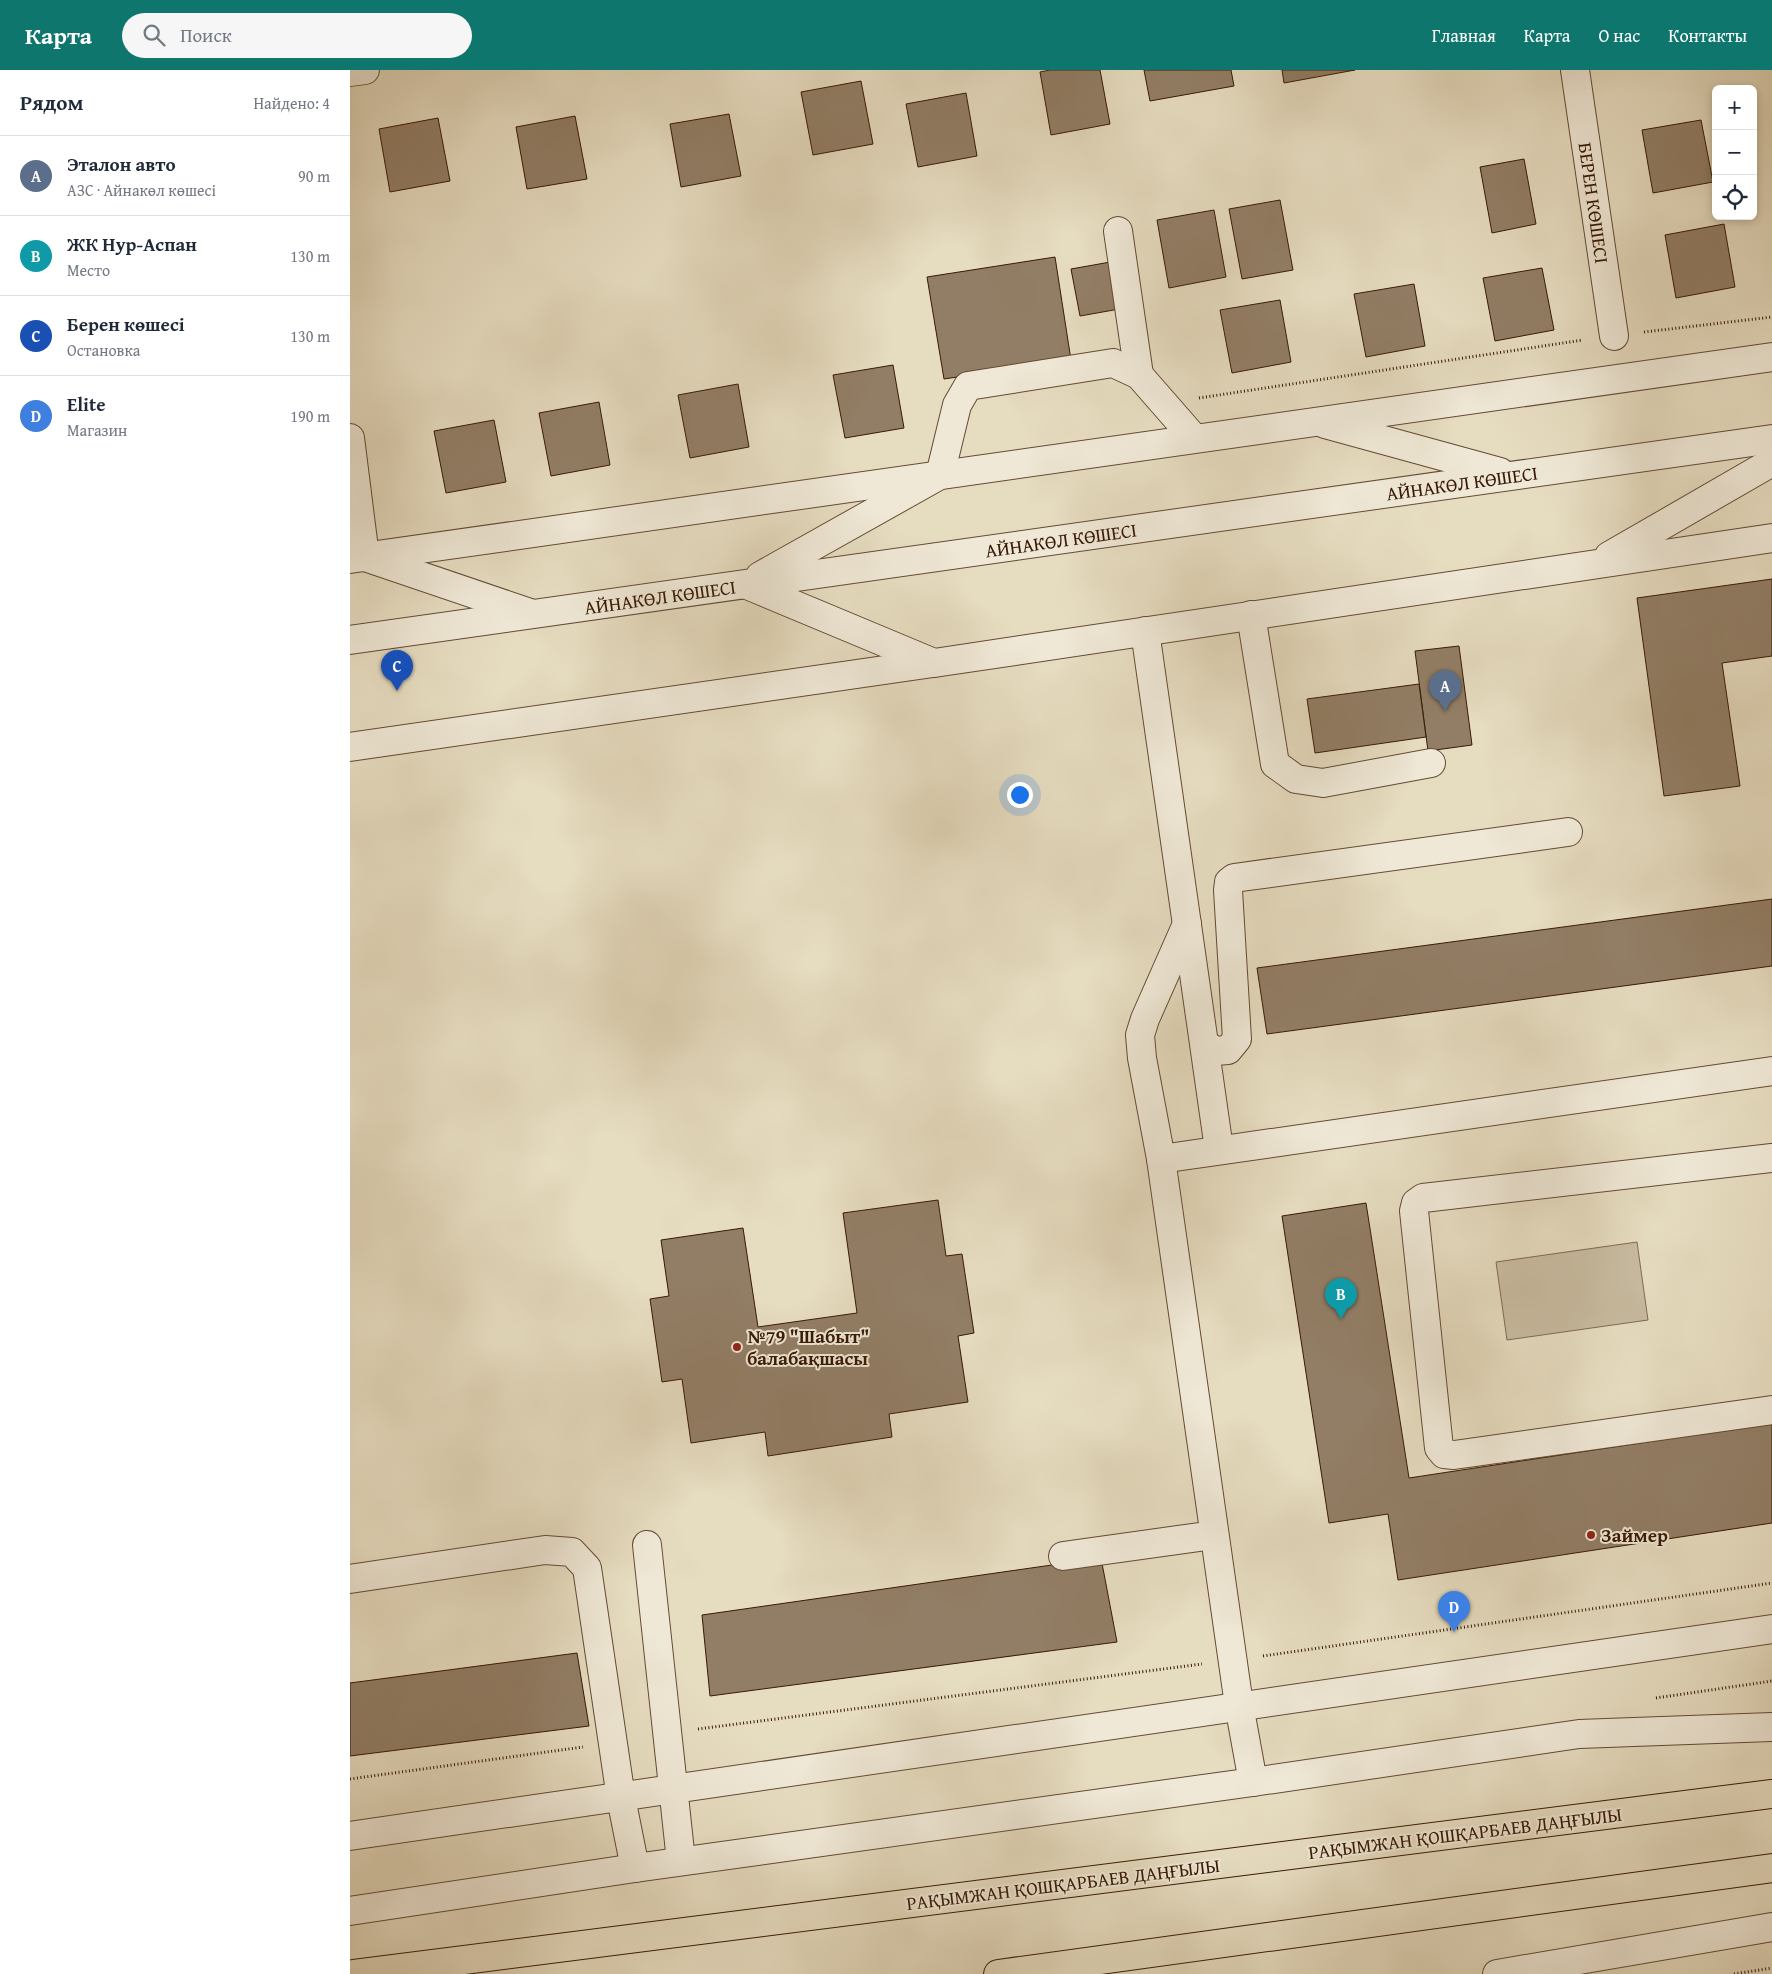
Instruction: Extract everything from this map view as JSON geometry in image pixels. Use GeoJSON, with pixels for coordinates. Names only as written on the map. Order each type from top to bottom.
{"type":"FeatureCollection","features":[{"type":"Feature","properties":{"kind":"main road","name":"РАҚЫМЖАН ҚОШҚАРБАЕВ ДАҢҒЫЛЫ"},"geometry":{"type":"LineString","coordinates":[[354,1974],[1772,1794]]}},
{"type":"Feature","properties":{"kind":"main road"},"geometry":{"type":"LineString","coordinates":[[998,1974],[1772,1868]]}},
{"type":"Feature","properties":{"kind":"street"},"geometry":{"type":"LineString","coordinates":[[350,72],[365,70]]}},
{"type":"Feature","properties":{"kind":"street","name":"БЕРЕН КӨШЕСІ"},"geometry":{"type":"LineString","coordinates":[[1575,70],[1614,336]]}},
{"type":"Feature","properties":{"kind":"street"},"geometry":{"type":"LineString","coordinates":[[1118,231],[1139,375]]}},
{"type":"Feature","properties":{"kind":"street"},"geometry":{"type":"LineString","coordinates":[[358,558],[1772,357]]}},
{"type":"Feature","properties":{"kind":"street"},"geometry":{"type":"LineString","coordinates":[[746,584],[940,475],[956,404],[968,386],[1113,363],[1139,375],[1194,438]]}},
{"type":"Feature","properties":{"kind":"street"},"geometry":{"type":"LineString","coordinates":[[1316,421],[1512,476]]}},
{"type":"Feature","properties":{"kind":"street"},"geometry":{"type":"LineString","coordinates":[[350,438],[358,558]]}},
{"type":"Feature","properties":{"kind":"street","name":"АЙНАКӨЛ КӨШЕСІ"},"geometry":{"type":"LineString","coordinates":[[350,640],[1772,439]]}},
{"type":"Feature","properties":{"kind":"street"},"geometry":{"type":"LineString","coordinates":[[1596,563],[1772,462]]}},
{"type":"Feature","properties":{"kind":"street"},"geometry":{"type":"LineString","coordinates":[[350,747],[934,663],[1772,538]]}},
{"type":"Feature","properties":{"kind":"street"},"geometry":{"type":"LineString","coordinates":[[358,558],[534,614]]}},
{"type":"Feature","properties":{"kind":"street"},"geometry":{"type":"LineString","coordinates":[[746,584],[934,663]]}},
{"type":"Feature","properties":{"kind":"street"},"geometry":{"type":"LineString","coordinates":[[1251,615],[1275,764],[1296,779],[1322,783],[1431,763]]}},
{"type":"Feature","properties":{"kind":"street"},"geometry":{"type":"LineString","coordinates":[[1146,631],[1206,1044],[1219,1149]]}},
{"type":"Feature","properties":{"kind":"street"},"geometry":{"type":"LineString","coordinates":[[1206,1044],[1216,1051],[1228,1050],[1237,1040],[1228,890],[1228,882],[1234,878],[1568,832]]}},
{"type":"Feature","properties":{"kind":"street"},"geometry":{"type":"LineString","coordinates":[[1188,924],[1145,1019],[1140,1035],[1142,1058],[1161,1159],[1239,1705],[1253,1782]]}},
{"type":"Feature","properties":{"kind":"street"},"geometry":{"type":"LineString","coordinates":[[1161,1159],[1219,1149],[1772,1071]]}},
{"type":"Feature","properties":{"kind":"street"},"geometry":{"type":"LineString","coordinates":[[1772,1158],[1423,1198],[1416,1203],[1414,1212],[1439,1448],[1444,1454],[1454,1455],[1772,1410]]}},
{"type":"Feature","properties":{"kind":"street"},"geometry":{"type":"LineString","coordinates":[[1063,1556],[1214,1535]]}},
{"type":"Feature","properties":{"kind":"street"},"geometry":{"type":"LineString","coordinates":[[647,1545],[682,1861]]}},
{"type":"Feature","properties":{"kind":"street"},"geometry":{"type":"LineString","coordinates":[[350,1579],[545,1550],[572,1552],[587,1568],[621,1798],[635,1868]]}},
{"type":"Feature","properties":{"kind":"street"},"geometry":{"type":"LineString","coordinates":[[350,1836],[621,1798],[674,1788],[1239,1705],[1772,1629]]}},
{"type":"Feature","properties":{"kind":"street"},"geometry":{"type":"LineString","coordinates":[[350,1910],[1579,1734],[1772,1727]]}},
{"type":"Feature","properties":{"kind":"street"},"geometry":{"type":"LineString","coordinates":[[1497,1974],[1772,1928]]}},
{"type":"Feature","properties":{"kind":"path"},"geometry":{"type":"LineString","coordinates":[[1164,403],[1614,336],[1772,317]]}},
{"type":"Feature","properties":{"kind":"path"},"geometry":{"type":"LineString","coordinates":[[668,1733],[1233,1660],[1772,1583]]}},
{"type":"Feature","properties":{"kind":"path"},"geometry":{"type":"LineString","coordinates":[[350,1779],[613,1743]]}},
{"type":"Feature","properties":{"kind":"path"},"geometry":{"type":"LineString","coordinates":[[1734,1974],[1772,1968]]}},
{"type":"Feature","properties":{"kind":"shaded area"},"geometry":{"type":"Polygon","coordinates":[[[1637,1242],[1648,1320],[1507,1340],[1496,1262],[1637,1242]]]}},
{"type":"Feature","properties":{"kind":"building"},"geometry":{"type":"Polygon","coordinates":[[[1050,70],[1100,70],[1110,124],[1051,135],[1040,72],[1050,70]]]}},
{"type":"Feature","properties":{"kind":"building"},"geometry":{"type":"Polygon","coordinates":[[[1144,70],[1231,70],[1234,86],[1150,101],[1144,70]]]}},
{"type":"Feature","properties":{"kind":"building"},"geometry":{"type":"Polygon","coordinates":[[[1282,70],[1355,70],[1284,83],[1282,70]]]}},
{"type":"Feature","properties":{"kind":"building"},"geometry":{"type":"Polygon","coordinates":[[[861,81],[873,144],[813,155],[801,92],[861,81]]]}},
{"type":"Feature","properties":{"kind":"building"},"geometry":{"type":"Polygon","coordinates":[[[966,93],[977,156],[918,167],[906,104],[966,93]]]}},
{"type":"Feature","properties":{"kind":"building"},"geometry":{"type":"Polygon","coordinates":[[[729,114],[741,176],[681,187],[670,124],[729,114]]]}},
{"type":"Feature","properties":{"kind":"building"},"geometry":{"type":"Polygon","coordinates":[[[575,116],[587,179],[527,189],[516,127],[575,116]]]}},
{"type":"Feature","properties":{"kind":"building"},"geometry":{"type":"Polygon","coordinates":[[[438,118],[450,181],[390,192],[379,129],[438,118]]]}},
{"type":"Feature","properties":{"kind":"building"},"geometry":{"type":"Polygon","coordinates":[[[1701,120],[1712,182],[1653,193],[1642,130],[1701,120]]]}},
{"type":"Feature","properties":{"kind":"building"},"geometry":{"type":"Polygon","coordinates":[[[1524,159],[1536,224],[1492,233],[1480,167],[1524,159]]]}},
{"type":"Feature","properties":{"kind":"building"},"geometry":{"type":"Polygon","coordinates":[[[1280,200],[1293,270],[1242,279],[1229,209],[1280,200]]]}},
{"type":"Feature","properties":{"kind":"building"},"geometry":{"type":"Polygon","coordinates":[[[1214,210],[1226,277],[1169,288],[1157,220],[1214,210]]]}},
{"type":"Feature","properties":{"kind":"building"},"geometry":{"type":"Polygon","coordinates":[[[1724,224],[1735,287],[1676,298],[1665,235],[1724,224]]]}},
{"type":"Feature","properties":{"kind":"building"},"geometry":{"type":"Polygon","coordinates":[[[1055,257],[1071,360],[944,379],[927,277],[1055,257]]]}},
{"type":"Feature","properties":{"kind":"building"},"geometry":{"type":"Polygon","coordinates":[[[1116,261],[1125,308],[1080,316],[1071,269],[1116,261]]]}},
{"type":"Feature","properties":{"kind":"building"},"geometry":{"type":"Polygon","coordinates":[[[1542,268],[1554,330],[1495,341],[1483,278],[1542,268]]]}},
{"type":"Feature","properties":{"kind":"building"},"geometry":{"type":"Polygon","coordinates":[[[1414,284],[1425,346],[1366,357],[1354,294],[1414,284]]]}},
{"type":"Feature","properties":{"kind":"building"},"geometry":{"type":"Polygon","coordinates":[[[1280,300],[1291,362],[1232,373],[1220,310],[1280,300]]]}},
{"type":"Feature","properties":{"kind":"building"},"geometry":{"type":"Polygon","coordinates":[[[893,365],[904,428],[845,438],[833,375],[893,365]]]}},
{"type":"Feature","properties":{"kind":"building"},"geometry":{"type":"Polygon","coordinates":[[[738,384],[749,447],[690,458],[678,395],[738,384]]]}},
{"type":"Feature","properties":{"kind":"building"},"geometry":{"type":"Polygon","coordinates":[[[599,402],[610,465],[551,476],[539,413],[599,402]]]}},
{"type":"Feature","properties":{"kind":"building"},"geometry":{"type":"Polygon","coordinates":[[[494,420],[506,482],[446,493],[434,431],[494,420]]]}},
{"type":"Feature","properties":{"kind":"building"},"geometry":{"type":"Polygon","coordinates":[[[1772,579],[1772,656],[1722,663],[1740,786],[1664,796],[1637,598],[1772,579]]]}},
{"type":"Feature","properties":{"kind":"building"},"geometry":{"type":"Polygon","coordinates":[[[1459,646],[1472,745],[1428,751],[1415,651],[1459,646]]]}},
{"type":"Feature","properties":{"kind":"building"},"geometry":{"type":"Polygon","coordinates":[[[1419,684],[1426,737],[1315,753],[1307,699],[1419,684]]]}},
{"type":"Feature","properties":{"kind":"building"},"geometry":{"type":"Polygon","coordinates":[[[1772,899],[1772,966],[1267,1034],[1257,968],[1772,899]]]}},
{"type":"Feature","properties":{"kind":"building"},"geometry":{"type":"Polygon","coordinates":[[[938,1200],[946,1256],[962,1254],[974,1333],[958,1336],[968,1402],[889,1414],[892,1437],[768,1456],[765,1432],[691,1443],[682,1379],[662,1382],[650,1299],[669,1296],[661,1240],[743,1228],[758,1327],[857,1313],[843,1213],[938,1200]]]}},
{"type":"Feature","properties":{"kind":"building"},"geometry":{"type":"Polygon","coordinates":[[[1366,1203],[1409,1478],[1772,1423],[1772,1523],[1398,1580],[1388,1514],[1329,1523],[1282,1216],[1366,1203]]]}},
{"type":"Feature","properties":{"kind":"building"},"geometry":{"type":"Polygon","coordinates":[[[1101,1558],[1117,1642],[710,1696],[702,1615],[1101,1558]]]}},
{"type":"Feature","properties":{"kind":"building"},"geometry":{"type":"Polygon","coordinates":[[[577,1653],[589,1726],[350,1756],[350,1683],[577,1653]]]}},
{"type":"Feature","properties":{"kind":"place","name":"Берен көшесі"},"geometry":{"type":"Point","coordinates":[397,691]}},
{"type":"Feature","properties":{"kind":"place","name":"Эталон авто"},"geometry":{"type":"Point","coordinates":[1445,711]}},
{"type":"Feature","properties":{"kind":"place","name":"ЖК Нур-Аспан"},"geometry":{"type":"Point","coordinates":[1341,1319]}},
{"type":"Feature","properties":{"kind":"place","name":"№79 \"Шабыт\" балабақшасы"},"geometry":{"type":"Point","coordinates":[737,1347]}},
{"type":"Feature","properties":{"kind":"place","name":"Займер"},"geometry":{"type":"Point","coordinates":[1591,1535]}},
{"type":"Feature","properties":{"kind":"place","name":"Elite"},"geometry":{"type":"Point","coordinates":[1454,1632]}}]}
